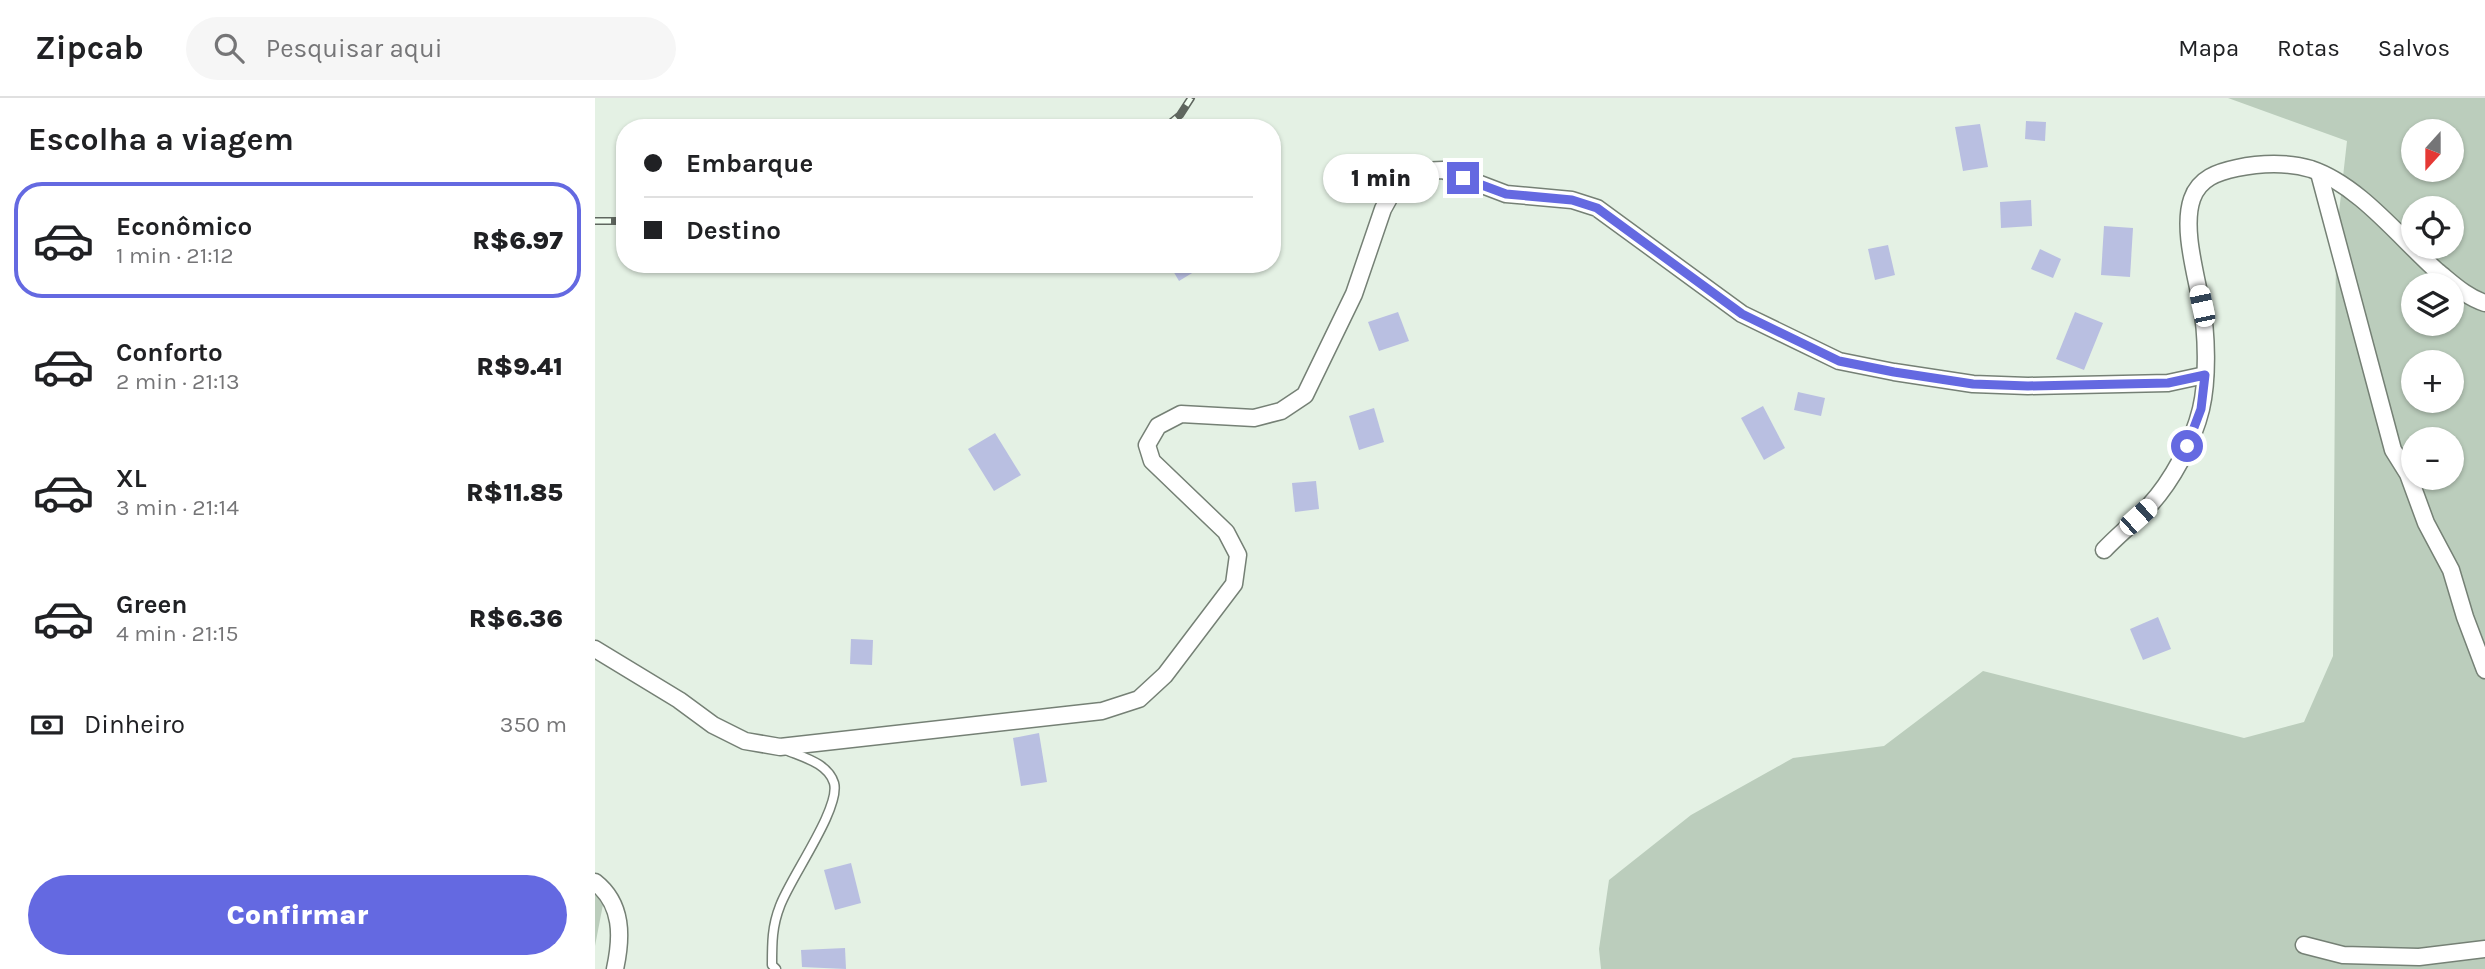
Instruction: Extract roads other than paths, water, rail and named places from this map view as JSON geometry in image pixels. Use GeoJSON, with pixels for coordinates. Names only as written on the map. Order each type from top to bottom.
{"type":"FeatureCollection","features":[{"type":"Feature","properties":{"kind":"street"},"geometry":{"type":"LineString","coordinates":[[2103,550],[2150,506],[2166,483],[2187,446],[2201,409],[2205,375],[2202,306],[2194,271],[2189,222],[2192,198],[2200,185],[2214,173],[2271,164],[2308,169],[2334,179],[2356,193],[2419,255],[2459,289],[2485,303]]}},
{"type":"Feature","properties":{"kind":"street"},"geometry":{"type":"LineString","coordinates":[[595,649],[679,700],[713,725],[744,741],[780,747],[1102,711],[1139,699],[1165,675],[1234,584],[1238,555],[1226,532],[1152,461],[1147,445],[1158,426],[1181,414],[1254,418],[1281,411],[1305,395],[1354,294],[1383,209],[1398,182],[1419,171],[1443,170],[1506,194],[1572,200],[1597,208],[1742,314],[1839,361],[1973,384],[2028,386],[2168,383],[2205,375]]}},
{"type":"Feature","properties":{"kind":"street"},"geometry":{"type":"LineString","coordinates":[[2319,173],[2393,450],[2407,474],[2426,523],[2451,570],[2485,670]]}},
{"type":"Feature","properties":{"kind":"street"},"geometry":{"type":"LineString","coordinates":[[595,882],[615,906],[619,921],[620,937],[615,969]]}},
{"type":"Feature","properties":{"kind":"street"},"geometry":{"type":"LineString","coordinates":[[2304,945],[2343,955],[2419,957],[2485,949]]}},
{"type":"Feature","properties":{"kind":"lane"},"geometry":{"type":"LineString","coordinates":[[776,969],[772,965],[772,930],[781,903],[832,803],[834,783],[825,767],[780,747]]}},
{"type":"Feature","properties":{"kind":"railway"},"geometry":{"type":"LineString","coordinates":[[1175,119],[1191,98]]}},
{"type":"Feature","properties":{"kind":"railway"},"geometry":{"type":"LineString","coordinates":[[595,221],[616,221]]}}]}
